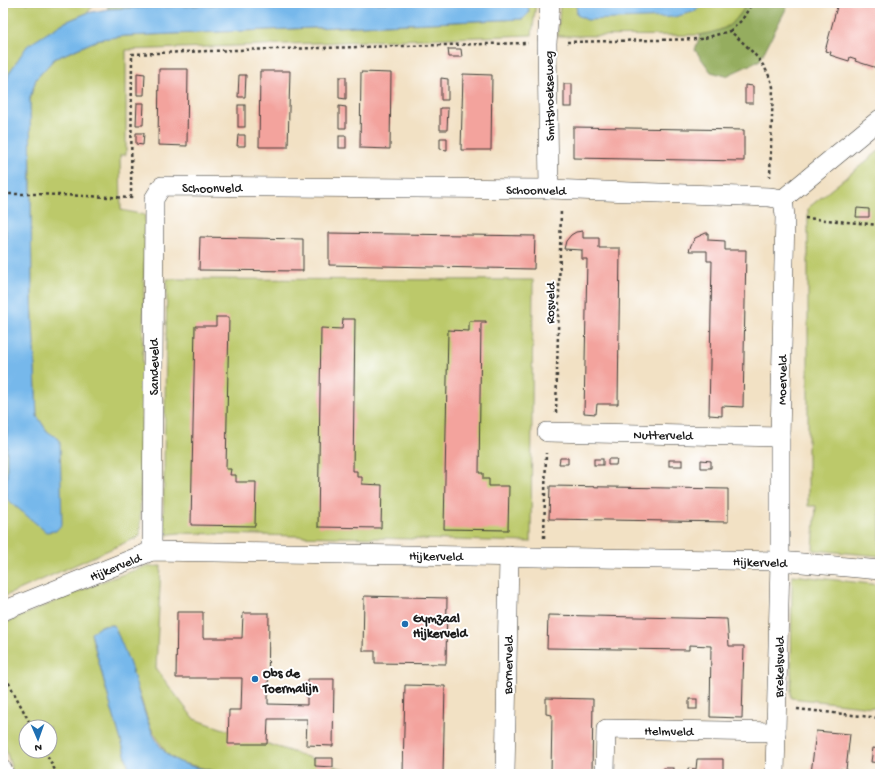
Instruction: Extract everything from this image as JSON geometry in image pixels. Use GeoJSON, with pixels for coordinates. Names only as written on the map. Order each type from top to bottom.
{"type":"FeatureCollection","features":[{"type":"Feature","properties":{"kind":"street","name":"Smitshoekseweg"},"geometry":{"type":"LineString","coordinates":[[550,3],[547,43],[555,189]]}},
{"type":"Feature","properties":{"kind":"street"},"geometry":{"type":"LineString","coordinates":[[779,204],[880,119]]}},
{"type":"Feature","properties":{"kind":"street","name":"Schoonveld"},"geometry":{"type":"LineString","coordinates":[[162,186],[555,189],[779,204]]}},
{"type":"Feature","properties":{"kind":"street","name":"Sandeveld"},"geometry":{"type":"LineString","coordinates":[[152,551],[154,199],[162,186]]}},
{"type":"Feature","properties":{"kind":"street","name":"Moerveld"},"geometry":{"type":"LineString","coordinates":[[779,204],[780,561]]}},
{"type":"Feature","properties":{"kind":"street","name":"Nutterveld"},"geometry":{"type":"LineString","coordinates":[[552,425],[780,437]]}},
{"type":"Feature","properties":{"kind":"street","name":"Hijkerveld"},"geometry":{"type":"LineString","coordinates":[[3,611],[152,551],[543,556],[780,561],[880,570]]}},
{"type":"Feature","properties":{"kind":"street","name":"Bornerveld"},"geometry":{"type":"LineString","coordinates":[[505,774],[509,556]]}},
{"type":"Feature","properties":{"kind":"street","name":"Brekelsveld"},"geometry":{"type":"LineString","coordinates":[[775,774],[780,561]]}},
{"type":"Feature","properties":{"kind":"street","name":"Helmveld"},"geometry":{"type":"LineString","coordinates":[[605,774],[606,729],[776,732]]}},
{"type":"Feature","properties":{"kind":"street"},"geometry":{"type":"LineString","coordinates":[[3,770],[4,774]]}},
{"type":"Feature","properties":{"kind":"path"},"geometry":{"type":"LineString","coordinates":[[3,194],[131,198],[132,54],[236,50],[701,39],[730,31],[742,20],[752,3]]}},
{"type":"Feature","properties":{"kind":"path"},"geometry":{"type":"LineString","coordinates":[[730,31],[753,52],[769,74],[773,87],[779,204],[880,225]]}},
{"type":"Feature","properties":{"kind":"path","name":"Rosveld"},"geometry":{"type":"LineString","coordinates":[[543,556],[552,425],[555,189]]}},
{"type":"Feature","properties":{"kind":"path"},"geometry":{"type":"LineString","coordinates":[[3,672],[28,719]]}},
{"type":"Feature","properties":{"kind":"path"},"geometry":{"type":"LineString","coordinates":[[777,707],[880,718]]}},
{"type":"Feature","properties":{"kind":"path"},"geometry":{"type":"LineString","coordinates":[[49,759],[57,774]]}},
{"type":"Feature","properties":{"kind":"green space"},"geometry":{"type":"Polygon","coordinates":[[[3,3],[96,3],[87,13],[63,23],[4,93],[7,498],[47,431],[37,416],[32,296],[30,98],[36,79],[54,59],[100,39],[126,36],[523,19],[529,13],[528,3],[536,3],[532,35],[126,50],[126,155],[120,155],[121,210],[145,215],[140,536],[3,597],[3,3]]]}},
{"type":"Feature","properties":{"kind":"green space"},"geometry":{"type":"Polygon","coordinates":[[[107,3],[264,3],[108,9],[107,3]]]}},
{"type":"Feature","properties":{"kind":"green space"},"geometry":{"type":"Polygon","coordinates":[[[560,3],[576,3],[577,15],[693,12],[705,3],[747,3],[738,17],[728,26],[723,29],[700,35],[558,36],[560,3]]]}},
{"type":"Feature","properties":{"kind":"green space"},"geometry":{"type":"Polygon","coordinates":[[[747,3],[789,3],[760,60],[726,76],[711,72],[695,50],[700,35],[723,29],[728,26],[738,17],[747,3]]]}},
{"type":"Feature","properties":{"kind":"green space"},"geometry":{"type":"Polygon","coordinates":[[[880,150],[880,556],[813,550],[816,506],[808,506],[808,208],[880,150]]]}},
{"type":"Feature","properties":{"kind":"green space"},"geometry":{"type":"Polygon","coordinates":[[[167,279],[533,280],[531,542],[179,533],[163,535],[167,279]]]}},
{"type":"Feature","properties":{"kind":"green space"},"geometry":{"type":"Polygon","coordinates":[[[161,566],[156,669],[194,719],[340,768],[369,774],[225,774],[179,762],[167,754],[150,726],[131,669],[113,625],[101,626],[91,634],[131,774],[13,774],[3,739],[3,624],[101,582],[144,567],[161,566]]]}},
{"type":"Feature","properties":{"kind":"green space"},"geometry":{"type":"Polygon","coordinates":[[[792,575],[880,585],[880,708],[791,698],[792,575]]]}},
{"type":"Feature","properties":{"kind":"water"},"geometry":{"type":"Polygon","coordinates":[[[264,3],[528,3],[529,13],[523,19],[126,36],[100,39],[54,59],[36,79],[30,98],[32,296],[37,416],[47,431],[60,440],[62,524],[56,531],[46,532],[7,499],[4,93],[9,73],[27,46],[63,23],[87,13],[108,9],[264,3]]]}},
{"type":"Feature","properties":{"kind":"water"},"geometry":{"type":"Polygon","coordinates":[[[576,3],[705,3],[693,12],[674,17],[587,20],[577,15],[576,3]]]}},
{"type":"Feature","properties":{"kind":"water"},"geometry":{"type":"Polygon","coordinates":[[[114,625],[130,664],[145,715],[160,746],[167,754],[179,762],[225,774],[131,774],[91,633],[101,626],[114,625]]]}},
{"type":"Feature","properties":{"kind":"building"},"geometry":{"type":"Polygon","coordinates":[[[838,3],[880,3],[880,57],[877,68],[855,61],[856,59],[850,57],[849,61],[830,55],[831,52],[825,51],[838,3]]]}},
{"type":"Feature","properties":{"kind":"building"},"geometry":{"type":"Polygon","coordinates":[[[448,49],[461,49],[462,57],[449,57],[448,49]]]}},
{"type":"Feature","properties":{"kind":"building"},"geometry":{"type":"Polygon","coordinates":[[[159,69],[188,69],[187,146],[158,145],[159,69]]]}},
{"type":"Feature","properties":{"kind":"building"},"geometry":{"type":"Polygon","coordinates":[[[260,71],[290,71],[288,147],[259,147],[260,71]]]}},
{"type":"Feature","properties":{"kind":"building"},"geometry":{"type":"Polygon","coordinates":[[[361,72],[391,73],[390,149],[360,148],[361,72]]]}},
{"type":"Feature","properties":{"kind":"building"},"geometry":{"type":"Polygon","coordinates":[[[137,73],[145,74],[144,95],[137,95],[137,73]]]}},
{"type":"Feature","properties":{"kind":"building"},"geometry":{"type":"Polygon","coordinates":[[[463,74],[492,75],[491,150],[461,150],[463,74]]]}},
{"type":"Feature","properties":{"kind":"building"},"geometry":{"type":"Polygon","coordinates":[[[239,75],[246,75],[245,97],[238,97],[239,75]]]}},
{"type":"Feature","properties":{"kind":"building"},"geometry":{"type":"Polygon","coordinates":[[[339,77],[346,77],[346,99],[339,98],[339,77]]]}},
{"type":"Feature","properties":{"kind":"building"},"geometry":{"type":"Polygon","coordinates":[[[441,78],[448,79],[448,100],[441,100],[441,78]]]}},
{"type":"Feature","properties":{"kind":"building"},"geometry":{"type":"Polygon","coordinates":[[[564,84],[572,84],[572,107],[564,107],[564,84]]]}},
{"type":"Feature","properties":{"kind":"building"},"geometry":{"type":"Polygon","coordinates":[[[745,85],[753,86],[753,103],[745,103],[745,85]]]}},
{"type":"Feature","properties":{"kind":"building"},"geometry":{"type":"Polygon","coordinates":[[[137,103],[144,103],[143,125],[136,125],[137,103]]]}},
{"type":"Feature","properties":{"kind":"building"},"geometry":{"type":"Polygon","coordinates":[[[238,105],[245,105],[245,127],[238,127],[238,105]]]}},
{"type":"Feature","properties":{"kind":"building"},"geometry":{"type":"Polygon","coordinates":[[[339,106],[346,107],[346,128],[339,128],[339,106]]]}},
{"type":"Feature","properties":{"kind":"building"},"geometry":{"type":"Polygon","coordinates":[[[440,108],[448,108],[447,130],[440,130],[440,108]]]}},
{"type":"Feature","properties":{"kind":"building"},"geometry":{"type":"Polygon","coordinates":[[[573,127],[744,130],[744,161],[573,158],[573,127]]]}},
{"type":"Feature","properties":{"kind":"building"},"geometry":{"type":"Polygon","coordinates":[[[136,133],[144,133],[143,145],[136,144],[136,133]]]}},
{"type":"Feature","properties":{"kind":"building"},"geometry":{"type":"Polygon","coordinates":[[[238,135],[245,135],[245,146],[237,146],[238,135]]]}},
{"type":"Feature","properties":{"kind":"building"},"geometry":{"type":"Polygon","coordinates":[[[339,136],[346,136],[346,148],[339,148],[339,136]]]}},
{"type":"Feature","properties":{"kind":"building"},"geometry":{"type":"Polygon","coordinates":[[[440,138],[447,138],[447,150],[440,149],[440,138]]]}},
{"type":"Feature","properties":{"kind":"building"},"geometry":{"type":"Polygon","coordinates":[[[857,208],[869,209],[869,217],[856,217],[857,208]]]}},
{"type":"Feature","properties":{"kind":"building"},"geometry":{"type":"Polygon","coordinates":[[[583,231],[583,238],[599,238],[599,248],[620,248],[618,404],[597,404],[596,414],[584,413],[587,259],[582,259],[582,250],[564,249],[566,241],[571,235],[576,232],[583,231]]]}},
{"type":"Feature","properties":{"kind":"building"},"geometry":{"type":"Polygon","coordinates":[[[329,233],[535,236],[534,269],[329,265],[329,233]]]}},
{"type":"Feature","properties":{"kind":"building"},"geometry":{"type":"Polygon","coordinates":[[[708,233],[708,240],[725,241],[725,250],[746,250],[743,407],[722,406],[722,416],[709,415],[712,261],[707,261],[707,251],[689,251],[695,238],[708,233]]]}},
{"type":"Feature","properties":{"kind":"building"},"geometry":{"type":"Polygon","coordinates":[[[200,237],[303,239],[303,271],[199,270],[200,237]]]}},
{"type":"Feature","properties":{"kind":"building"},"geometry":{"type":"Polygon","coordinates":[[[216,317],[229,317],[226,469],[231,469],[230,475],[236,475],[236,482],[256,482],[255,526],[191,525],[195,326],[216,326],[216,317]]]}},
{"type":"Feature","properties":{"kind":"building"},"geometry":{"type":"Polygon","coordinates":[[[343,319],[355,319],[353,471],[357,471],[357,477],[362,477],[362,484],[382,485],[381,528],[318,527],[321,328],[342,329],[343,319]]]}},
{"type":"Feature","properties":{"kind":"building"},"geometry":{"type":"Polygon","coordinates":[[[469,321],[486,321],[486,323],[481,323],[479,473],[483,473],[483,479],[489,479],[489,486],[509,486],[508,530],[444,529],[448,330],[469,331],[469,321]]]}},
{"type":"Feature","properties":{"kind":"building"},"geometry":{"type":"Polygon","coordinates":[[[560,458],[568,458],[568,464],[559,464],[560,458]]]}},
{"type":"Feature","properties":{"kind":"building"},"geometry":{"type":"Polygon","coordinates":[[[594,459],[603,459],[603,465],[594,465],[594,459]]]}},
{"type":"Feature","properties":{"kind":"building"},"geometry":{"type":"Polygon","coordinates":[[[608,459],[617,459],[616,465],[608,465],[608,459]]]}},
{"type":"Feature","properties":{"kind":"building"},"geometry":{"type":"Polygon","coordinates":[[[669,460],[682,460],[682,466],[669,466],[669,460]]]}},
{"type":"Feature","properties":{"kind":"building"},"geometry":{"type":"Polygon","coordinates":[[[701,460],[711,461],[711,468],[701,468],[701,460]]]}},
{"type":"Feature","properties":{"kind":"building"},"geometry":{"type":"Polygon","coordinates":[[[550,486],[728,489],[728,522],[549,519],[550,486]]]}},
{"type":"Feature","properties":{"kind":"building","name":"Gymzaal Hijkerveld"},"geometry":{"type":"Polygon","coordinates":[[[364,596],[447,598],[446,664],[375,663],[375,651],[363,651],[364,596]]]}},
{"type":"Feature","properties":{"kind":"building","name":"Obs de Toermalijn"},"geometry":{"type":"Polygon","coordinates":[[[177,612],[203,612],[203,638],[242,638],[243,613],[269,613],[268,704],[307,705],[307,679],[334,679],[333,746],[306,745],[307,719],[268,719],[267,744],[228,744],[229,710],[241,710],[242,678],[176,678],[177,612]]]}},
{"type":"Feature","properties":{"kind":"building"},"geometry":{"type":"Polygon","coordinates":[[[548,615],[727,619],[729,646],[744,646],[742,718],[710,717],[711,646],[689,645],[689,650],[547,648],[548,615]]]}},
{"type":"Feature","properties":{"kind":"building"},"geometry":{"type":"Polygon","coordinates":[[[405,685],[445,686],[443,774],[403,774],[405,685]]]}},
{"type":"Feature","properties":{"kind":"building"},"geometry":{"type":"Polygon","coordinates":[[[546,698],[593,699],[592,774],[551,774],[552,715],[546,714],[546,698]]]}},
{"type":"Feature","properties":{"kind":"building"},"geometry":{"type":"Polygon","coordinates":[[[689,699],[697,699],[697,709],[689,709],[689,699]]]}},
{"type":"Feature","properties":{"kind":"building"},"geometry":{"type":"Polygon","coordinates":[[[816,731],[850,734],[846,770],[840,769],[840,774],[811,774],[816,731]]]}},
{"type":"Feature","properties":{"kind":"building"},"geometry":{"type":"Polygon","coordinates":[[[873,748],[880,749],[880,763],[871,762],[873,748]]]}},
{"type":"Feature","properties":{"kind":"building"},"geometry":{"type":"Polygon","coordinates":[[[315,758],[333,758],[333,767],[315,766],[315,758]]]}},
{"type":"Feature","properties":{"kind":"building"},"geometry":{"type":"Polygon","coordinates":[[[697,759],[723,759],[723,774],[688,774],[688,768],[696,769],[697,759]]]}},
{"type":"Feature","properties":{"kind":"building"},"geometry":{"type":"Polygon","coordinates":[[[664,768],[674,768],[674,774],[664,774],[664,768]]]}},
{"type":"Feature","properties":{"kind":"place","name":"Gymzaal Hijkerveld"},"geometry":{"type":"Point","coordinates":[405,624]}},
{"type":"Feature","properties":{"kind":"place","name":"Obs de Toermalijn"},"geometry":{"type":"Point","coordinates":[255,679]}}]}
